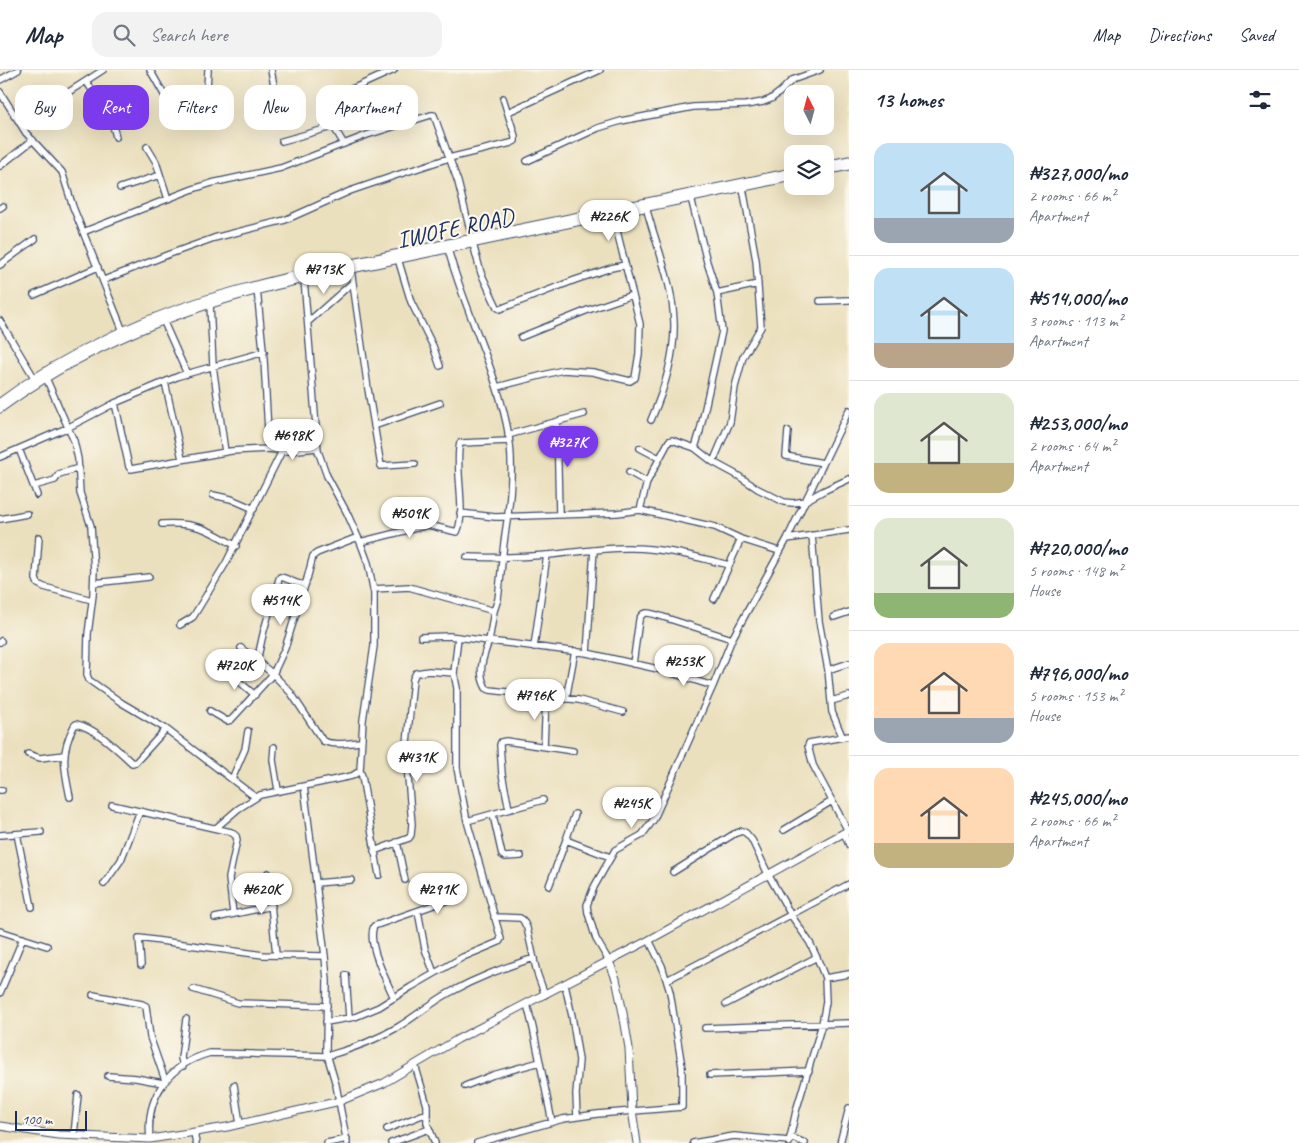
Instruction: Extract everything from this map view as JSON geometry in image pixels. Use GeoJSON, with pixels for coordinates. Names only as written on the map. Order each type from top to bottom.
{"type":"FeatureCollection","features":[{"type":"Feature","properties":{"kind":"street"},"geometry":{"type":"LineString","coordinates":[[0,80],[18,70]]}},
{"type":"Feature","properties":{"kind":"street"},"geometry":{"type":"LineString","coordinates":[[14,116],[64,95],[103,70]]}},
{"type":"Feature","properties":{"kind":"street"},"geometry":{"type":"LineString","coordinates":[[150,70],[159,86]]}},
{"type":"Feature","properties":{"kind":"street"},"geometry":{"type":"LineString","coordinates":[[207,85],[208,70]]}},
{"type":"Feature","properties":{"kind":"street"},"geometry":{"type":"LineString","coordinates":[[270,70],[273,85]]}},
{"type":"Feature","properties":{"kind":"street"},"geometry":{"type":"LineString","coordinates":[[361,85],[394,70]]}},
{"type":"Feature","properties":{"kind":"street"},"geometry":{"type":"LineString","coordinates":[[508,112],[600,70]]}},
{"type":"Feature","properties":{"kind":"street"},"geometry":{"type":"LineString","coordinates":[[527,161],[604,126],[621,121],[693,107],[746,105],[763,102],[771,99],[792,80],[820,70]]}},
{"type":"Feature","properties":{"kind":"street"},"geometry":{"type":"LineString","coordinates":[[86,81],[111,118],[116,138]]}},
{"type":"Feature","properties":{"kind":"street"},"geometry":{"type":"LineString","coordinates":[[0,92],[3,103],[62,172],[83,232],[123,331]]}},
{"type":"Feature","properties":{"kind":"street"},"geometry":{"type":"LineString","coordinates":[[104,280],[214,238],[285,220],[350,192],[449,158],[512,143],[515,140],[515,136],[503,98]]}},
{"type":"Feature","properties":{"kind":"street"},"geometry":{"type":"LineString","coordinates":[[83,232],[212,183],[280,168],[344,144],[434,115],[464,202],[481,273],[497,307],[500,309],[575,280],[625,265]]}},
{"type":"Feature","properties":{"kind":"street"},"geometry":{"type":"LineString","coordinates":[[282,140],[332,127],[344,144]]}},
{"type":"Feature","properties":{"kind":"street"},"geometry":{"type":"LineString","coordinates":[[0,166],[33,140]]}},
{"type":"Feature","properties":{"kind":"street"},"geometry":{"type":"LineString","coordinates":[[147,147],[156,162],[168,199]]}},
{"type":"Feature","properties":{"kind":"street"},"geometry":{"type":"LineString","coordinates":[[834,163],[849,160]]}},
{"type":"Feature","properties":{"kind":"street"},"geometry":{"type":"LineString","coordinates":[[834,169],[849,166]]}},
{"type":"Feature","properties":{"kind":"street","name":"IWOFE ROAD"},"geometry":{"type":"LineString","coordinates":[[0,409],[46,378],[88,354],[163,320],[210,304],[223,297],[784,174]]}},
{"type":"Feature","properties":{"kind":"street"},"geometry":{"type":"LineString","coordinates":[[120,188],[160,175]]}},
{"type":"Feature","properties":{"kind":"street","name":"IWOFE ROAD"},"geometry":{"type":"LineString","coordinates":[[0,402],[35,379],[123,331],[167,313],[307,273],[613,215],[784,179]]}},
{"type":"Feature","properties":{"kind":"street"},"geometry":{"type":"LineString","coordinates":[[713,462],[730,422],[735,387],[743,357],[761,327],[752,237],[742,188]]}},
{"type":"Feature","properties":{"kind":"street"},"geometry":{"type":"LineString","coordinates":[[692,198],[707,262],[721,310],[721,338],[695,448]]}},
{"type":"Feature","properties":{"kind":"street"},"geometry":{"type":"LineString","coordinates":[[646,208],[668,281],[674,325],[668,370],[651,420]]}},
{"type":"Feature","properties":{"kind":"street"},"geometry":{"type":"LineString","coordinates":[[497,387],[563,370],[593,372],[633,381],[638,368],[640,332],[638,314],[613,215]]}},
{"type":"Feature","properties":{"kind":"street"},"geometry":{"type":"LineString","coordinates":[[0,265],[35,239]]}},
{"type":"Feature","properties":{"kind":"street"},"geometry":{"type":"LineString","coordinates":[[448,249],[458,282],[497,387],[509,438],[509,516],[498,599],[494,611],[490,641],[485,651],[481,677],[486,688],[586,701],[623,712]]}},
{"type":"Feature","properties":{"kind":"street"},"geometry":{"type":"LineString","coordinates":[[398,259],[411,302],[433,346],[440,366]]}},
{"type":"Feature","properties":{"kind":"street"},"geometry":{"type":"LineString","coordinates":[[34,296],[98,267]]}},
{"type":"Feature","properties":{"kind":"street"},"geometry":{"type":"LineString","coordinates":[[351,269],[381,466],[415,464]]}},
{"type":"Feature","properties":{"kind":"street"},"geometry":{"type":"LineString","coordinates":[[304,279],[317,448],[326,476],[347,513],[359,540],[368,563],[373,589],[374,646],[361,742],[360,771],[379,875]]}},
{"type":"Feature","properties":{"kind":"street"},"geometry":{"type":"LineString","coordinates":[[308,322],[352,283]]}},
{"type":"Feature","properties":{"kind":"street"},"geometry":{"type":"LineString","coordinates":[[717,293],[758,284]]}},
{"type":"Feature","properties":{"kind":"street"},"geometry":{"type":"LineString","coordinates":[[257,290],[264,352],[269,449]]}},
{"type":"Feature","properties":{"kind":"street"},"geometry":{"type":"LineString","coordinates":[[521,337],[588,310],[632,295]]}},
{"type":"Feature","properties":{"kind":"street"},"geometry":{"type":"LineString","coordinates":[[820,301],[849,300]]}},
{"type":"Feature","properties":{"kind":"street"},"geometry":{"type":"LineString","coordinates":[[210,304],[214,366],[225,452]]}},
{"type":"Feature","properties":{"kind":"street"},"geometry":{"type":"LineString","coordinates":[[163,320],[187,374]]}},
{"type":"Feature","properties":{"kind":"street"},"geometry":{"type":"LineString","coordinates":[[0,321],[35,379]]}},
{"type":"Feature","properties":{"kind":"street"},"geometry":{"type":"LineString","coordinates":[[0,457],[69,427],[115,403],[165,382],[264,352]]}},
{"type":"Feature","properties":{"kind":"street"},"geometry":{"type":"LineString","coordinates":[[46,378],[74,441],[79,468],[80,493],[91,526],[94,583],[87,656],[87,675],[89,680],[166,728],[255,798]]}},
{"type":"Feature","properties":{"kind":"street"},"geometry":{"type":"LineString","coordinates":[[165,382],[182,460]]}},
{"type":"Feature","properties":{"kind":"street"},"geometry":{"type":"LineString","coordinates":[[115,403],[124,448],[131,469],[225,452],[317,448]]}},
{"type":"Feature","properties":{"kind":"street"},"geometry":{"type":"LineString","coordinates":[[374,426],[440,404]]}},
{"type":"Feature","properties":{"kind":"street"},"geometry":{"type":"LineString","coordinates":[[637,1143],[632,1110],[629,1048],[616,979],[609,961],[596,938],[587,905],[594,887],[615,850],[642,835],[654,819],[732,639],[787,539],[849,410]]}},
{"type":"Feature","properties":{"kind":"street"},"geometry":{"type":"LineString","coordinates":[[210,711],[229,722],[273,674],[284,648],[313,556],[317,553],[359,540],[418,526],[435,526],[457,532],[460,513],[460,443],[509,438],[584,414]]}},
{"type":"Feature","properties":{"kind":"street"},"geometry":{"type":"LineString","coordinates":[[557,422],[559,515]]}},
{"type":"Feature","properties":{"kind":"street"},"geometry":{"type":"LineString","coordinates":[[788,431],[786,456],[823,463]]}},
{"type":"Feature","properties":{"kind":"street"},"geometry":{"type":"LineString","coordinates":[[640,510],[648,482],[670,440],[695,448],[713,462],[777,499],[793,503],[805,501],[849,479]]}},
{"type":"Feature","properties":{"kind":"street"},"geometry":{"type":"LineString","coordinates":[[640,448],[659,458]]}},
{"type":"Feature","properties":{"kind":"street"},"geometry":{"type":"LineString","coordinates":[[19,449],[37,495]]}},
{"type":"Feature","properties":{"kind":"street"},"geometry":{"type":"LineString","coordinates":[[180,625],[193,617],[226,564],[282,450]]}},
{"type":"Feature","properties":{"kind":"street"},"geometry":{"type":"LineString","coordinates":[[34,486],[55,480],[59,474],[79,468]]}},
{"type":"Feature","properties":{"kind":"street"},"geometry":{"type":"LineString","coordinates":[[629,472],[648,482]]}},
{"type":"Feature","properties":{"kind":"street"},"geometry":{"type":"LineString","coordinates":[[213,495],[231,499],[254,509]]}},
{"type":"Feature","properties":{"kind":"street"},"geometry":{"type":"LineString","coordinates":[[460,513],[495,517],[617,513],[640,510],[715,528],[741,539],[779,551]]}},
{"type":"Feature","properties":{"kind":"street"},"geometry":{"type":"LineString","coordinates":[[0,519],[27,514]]}},
{"type":"Feature","properties":{"kind":"street"},"geometry":{"type":"LineString","coordinates":[[162,524],[179,523],[210,530],[236,546]]}},
{"type":"Feature","properties":{"kind":"street"},"geometry":{"type":"LineString","coordinates":[[787,539],[849,530]]}},
{"type":"Feature","properties":{"kind":"street"},"geometry":{"type":"LineString","coordinates":[[812,535],[819,621],[834,718],[842,736]]}},
{"type":"Feature","properties":{"kind":"street"},"geometry":{"type":"LineString","coordinates":[[39,537],[36,579],[38,584],[92,600]]}},
{"type":"Feature","properties":{"kind":"street"},"geometry":{"type":"LineString","coordinates":[[714,599],[741,539]]}},
{"type":"Feature","properties":{"kind":"street"},"geometry":{"type":"LineString","coordinates":[[467,557],[503,558],[612,548],[648,548],[729,565]]}},
{"type":"Feature","properties":{"kind":"street"},"geometry":{"type":"LineString","coordinates":[[587,653],[594,550]]}},
{"type":"Feature","properties":{"kind":"street"},"geometry":{"type":"LineString","coordinates":[[534,648],[547,555]]}},
{"type":"Feature","properties":{"kind":"street"},"geometry":{"type":"LineString","coordinates":[[94,583],[149,577]]}},
{"type":"Feature","properties":{"kind":"street"},"geometry":{"type":"LineString","coordinates":[[257,662],[264,630],[280,577],[301,585],[305,584]]}},
{"type":"Feature","properties":{"kind":"street"},"geometry":{"type":"LineString","coordinates":[[373,589],[409,588],[494,611]]}},
{"type":"Feature","properties":{"kind":"street"},"geometry":{"type":"LineString","coordinates":[[834,618],[849,612]]}},
{"type":"Feature","properties":{"kind":"street"},"geometry":{"type":"LineString","coordinates":[[633,664],[639,620],[643,613],[657,615],[732,639]]}},
{"type":"Feature","properties":{"kind":"street"},"geometry":{"type":"LineString","coordinates":[[420,638],[458,637],[534,648],[587,653],[670,672],[713,686]]}},
{"type":"Feature","properties":{"kind":"street"},"geometry":{"type":"LineString","coordinates":[[326,1022],[349,1018],[379,1008],[463,957],[499,942],[500,937],[467,821],[457,768],[457,688],[454,673],[458,637]]}},
{"type":"Feature","properties":{"kind":"street"},"geometry":{"type":"LineString","coordinates":[[241,648],[273,674],[291,692],[324,741],[330,744],[361,742]]}},
{"type":"Feature","properties":{"kind":"street"},"geometry":{"type":"LineString","coordinates":[[566,699],[575,652]]}},
{"type":"Feature","properties":{"kind":"street"},"geometry":{"type":"LineString","coordinates":[[828,670],[849,663]]}},
{"type":"Feature","properties":{"kind":"street"},"geometry":{"type":"LineString","coordinates":[[374,851],[409,838],[411,835],[412,824],[406,754],[413,679],[416,673],[428,671],[454,673]]}},
{"type":"Feature","properties":{"kind":"street"},"geometry":{"type":"LineString","coordinates":[[228,672],[255,695]]}},
{"type":"Feature","properties":{"kind":"street"},"geometry":{"type":"LineString","coordinates":[[831,701],[849,696]]}},
{"type":"Feature","properties":{"kind":"street"},"geometry":{"type":"LineString","coordinates":[[544,746],[546,697]]}},
{"type":"Feature","properties":{"kind":"street"},"geometry":{"type":"LineString","coordinates":[[70,797],[64,770],[64,755],[72,729],[76,724],[82,725],[109,742],[132,763],[140,758],[166,728]]}},
{"type":"Feature","properties":{"kind":"street"},"geometry":{"type":"LineString","coordinates":[[232,779],[245,749],[248,732]]}},
{"type":"Feature","properties":{"kind":"street"},"geometry":{"type":"LineString","coordinates":[[849,736],[809,743],[808,746],[814,765],[847,831],[849,845]]}},
{"type":"Feature","properties":{"kind":"street"},"geometry":{"type":"LineString","coordinates":[[508,808],[502,774],[500,743],[506,741],[573,750]]}},
{"type":"Feature","properties":{"kind":"street"},"geometry":{"type":"LineString","coordinates":[[274,747],[273,760],[278,790]]}},
{"type":"Feature","properties":{"kind":"street"},"geometry":{"type":"LineString","coordinates":[[28,754],[40,758],[64,755]]}},
{"type":"Feature","properties":{"kind":"street"},"geometry":{"type":"LineString","coordinates":[[216,828],[238,809],[255,798],[278,790],[343,779],[360,771]]}},
{"type":"Feature","properties":{"kind":"street"},"geometry":{"type":"LineString","coordinates":[[304,786],[325,956],[327,1056],[340,1101],[347,1141],[327,1143]]}},
{"type":"Feature","properties":{"kind":"street"},"geometry":{"type":"LineString","coordinates":[[467,821],[508,808],[543,800]]}},
{"type":"Feature","properties":{"kind":"street"},"geometry":{"type":"LineString","coordinates":[[784,830],[832,801]]}},
{"type":"Feature","properties":{"kind":"street"},"geometry":{"type":"LineString","coordinates":[[112,805],[216,828],[231,832],[236,836],[237,840],[229,878],[233,914]]}},
{"type":"Feature","properties":{"kind":"street"},"geometry":{"type":"LineString","coordinates":[[104,884],[121,860],[140,811]]}},
{"type":"Feature","properties":{"kind":"street"},"geometry":{"type":"LineString","coordinates":[[493,814],[502,855],[505,857],[521,856]]}},
{"type":"Feature","properties":{"kind":"street"},"geometry":{"type":"LineString","coordinates":[[549,886],[575,814]]}},
{"type":"Feature","properties":{"kind":"street"},"geometry":{"type":"LineString","coordinates":[[673,872],[734,834],[742,831],[746,832],[791,915],[817,957],[825,978],[826,1002],[822,1024],[796,1111],[790,1140]]}},
{"type":"Feature","properties":{"kind":"street"},"geometry":{"type":"LineString","coordinates":[[0,1126],[100,1140],[147,1140],[240,1124],[340,1101],[384,1083],[458,1039],[649,940],[847,831]]}},
{"type":"Feature","properties":{"kind":"street"},"geometry":{"type":"LineString","coordinates":[[0,835],[41,832]]}},
{"type":"Feature","properties":{"kind":"street"},"geometry":{"type":"LineString","coordinates":[[17,834],[32,907]]}},
{"type":"Feature","properties":{"kind":"street"},"geometry":{"type":"LineString","coordinates":[[566,840],[610,857]]}},
{"type":"Feature","properties":{"kind":"street"},"geometry":{"type":"LineString","coordinates":[[396,842],[406,880]]}},
{"type":"Feature","properties":{"kind":"street"},"geometry":{"type":"LineString","coordinates":[[268,873],[276,955]]}},
{"type":"Feature","properties":{"kind":"street"},"geometry":{"type":"LineString","coordinates":[[316,883],[352,880]]}},
{"type":"Feature","properties":{"kind":"street"},"geometry":{"type":"LineString","coordinates":[[667,980],[849,884]]}},
{"type":"Feature","properties":{"kind":"street"},"geometry":{"type":"LineString","coordinates":[[394,998],[378,962],[372,930],[374,926],[451,899]]}},
{"type":"Feature","properties":{"kind":"street"},"geometry":{"type":"LineString","coordinates":[[215,918],[272,906]]}},
{"type":"Feature","properties":{"kind":"street"},"geometry":{"type":"LineString","coordinates":[[418,911],[425,949],[434,973]]}},
{"type":"Feature","properties":{"kind":"street"},"geometry":{"type":"LineString","coordinates":[[494,917],[520,918],[523,920],[527,928],[545,995]]}},
{"type":"Feature","properties":{"kind":"street"},"geometry":{"type":"LineString","coordinates":[[0,931],[47,946]]}},
{"type":"Feature","properties":{"kind":"street"},"geometry":{"type":"LineString","coordinates":[[0,994],[23,938]]}},
{"type":"Feature","properties":{"kind":"street"},"geometry":{"type":"LineString","coordinates":[[141,965],[139,938],[276,955],[325,956]]}},
{"type":"Feature","properties":{"kind":"street"},"geometry":{"type":"LineString","coordinates":[[477,1143],[577,1117],[632,1110],[682,1107],[682,1067],[667,980],[649,940]]}},
{"type":"Feature","properties":{"kind":"street"},"geometry":{"type":"LineString","coordinates":[[726,1004],[817,957]]}},
{"type":"Feature","properties":{"kind":"street"},"geometry":{"type":"LineString","coordinates":[[147,1140],[151,1108],[164,1082],[194,1057],[210,1053],[327,1056],[370,1042],[447,994],[488,973],[534,958]]}},
{"type":"Feature","properties":{"kind":"street"},"geometry":{"type":"LineString","coordinates":[[825,978],[849,974]]}},
{"type":"Feature","properties":{"kind":"street"},"geometry":{"type":"LineString","coordinates":[[346,975],[349,1018]]}},
{"type":"Feature","properties":{"kind":"street"},"geometry":{"type":"LineString","coordinates":[[565,984],[579,1060],[576,1094],[577,1117]]}},
{"type":"Feature","properties":{"kind":"street"},"geometry":{"type":"LineString","coordinates":[[193,989],[238,1003],[327,1006]]}},
{"type":"Feature","properties":{"kind":"street"},"geometry":{"type":"LineString","coordinates":[[93,995],[146,1006],[150,1037],[164,1082]]}},
{"type":"Feature","properties":{"kind":"street"},"geometry":{"type":"LineString","coordinates":[[527,1004],[552,1122]]}},
{"type":"Feature","properties":{"kind":"street"},"geometry":{"type":"LineString","coordinates":[[183,1066],[181,1058],[186,1019]]}},
{"type":"Feature","properties":{"kind":"street"},"geometry":{"type":"LineString","coordinates":[[705,1028],[849,1023]]}},
{"type":"Feature","properties":{"kind":"street"},"geometry":{"type":"LineString","coordinates":[[464,1086],[493,1075],[540,1062]]}},
{"type":"Feature","properties":{"kind":"street"},"geometry":{"type":"LineString","coordinates":[[415,1065],[427,1105],[426,1117],[429,1129],[435,1143]]}},
{"type":"Feature","properties":{"kind":"street"},"geometry":{"type":"LineString","coordinates":[[710,1075],[808,1071]]}},
{"type":"Feature","properties":{"kind":"street"},"geometry":{"type":"LineString","coordinates":[[108,1076],[164,1082]]}},
{"type":"Feature","properties":{"kind":"street"},"geometry":{"type":"LineString","coordinates":[[234,1084],[240,1124]]}},
{"type":"Feature","properties":{"kind":"street"},"geometry":{"type":"LineString","coordinates":[[74,1135],[78,1095]]}},
{"type":"Feature","properties":{"kind":"street"},"geometry":{"type":"LineString","coordinates":[[840,1143],[849,1108]]}},
{"type":"Feature","properties":{"kind":"street"},"geometry":{"type":"LineString","coordinates":[[387,1128],[426,1113]]}},
{"type":"Feature","properties":{"kind":"street"},"geometry":{"type":"LineString","coordinates":[[392,1143],[429,1129]]}},
{"type":"Feature","properties":{"kind":"street"},"geometry":{"type":"LineString","coordinates":[[194,1133],[196,1143]]}},
{"type":"Feature","properties":{"kind":"street"},"geometry":{"type":"LineString","coordinates":[[693,1143],[734,1136],[790,1140],[805,1143]]}}]}
